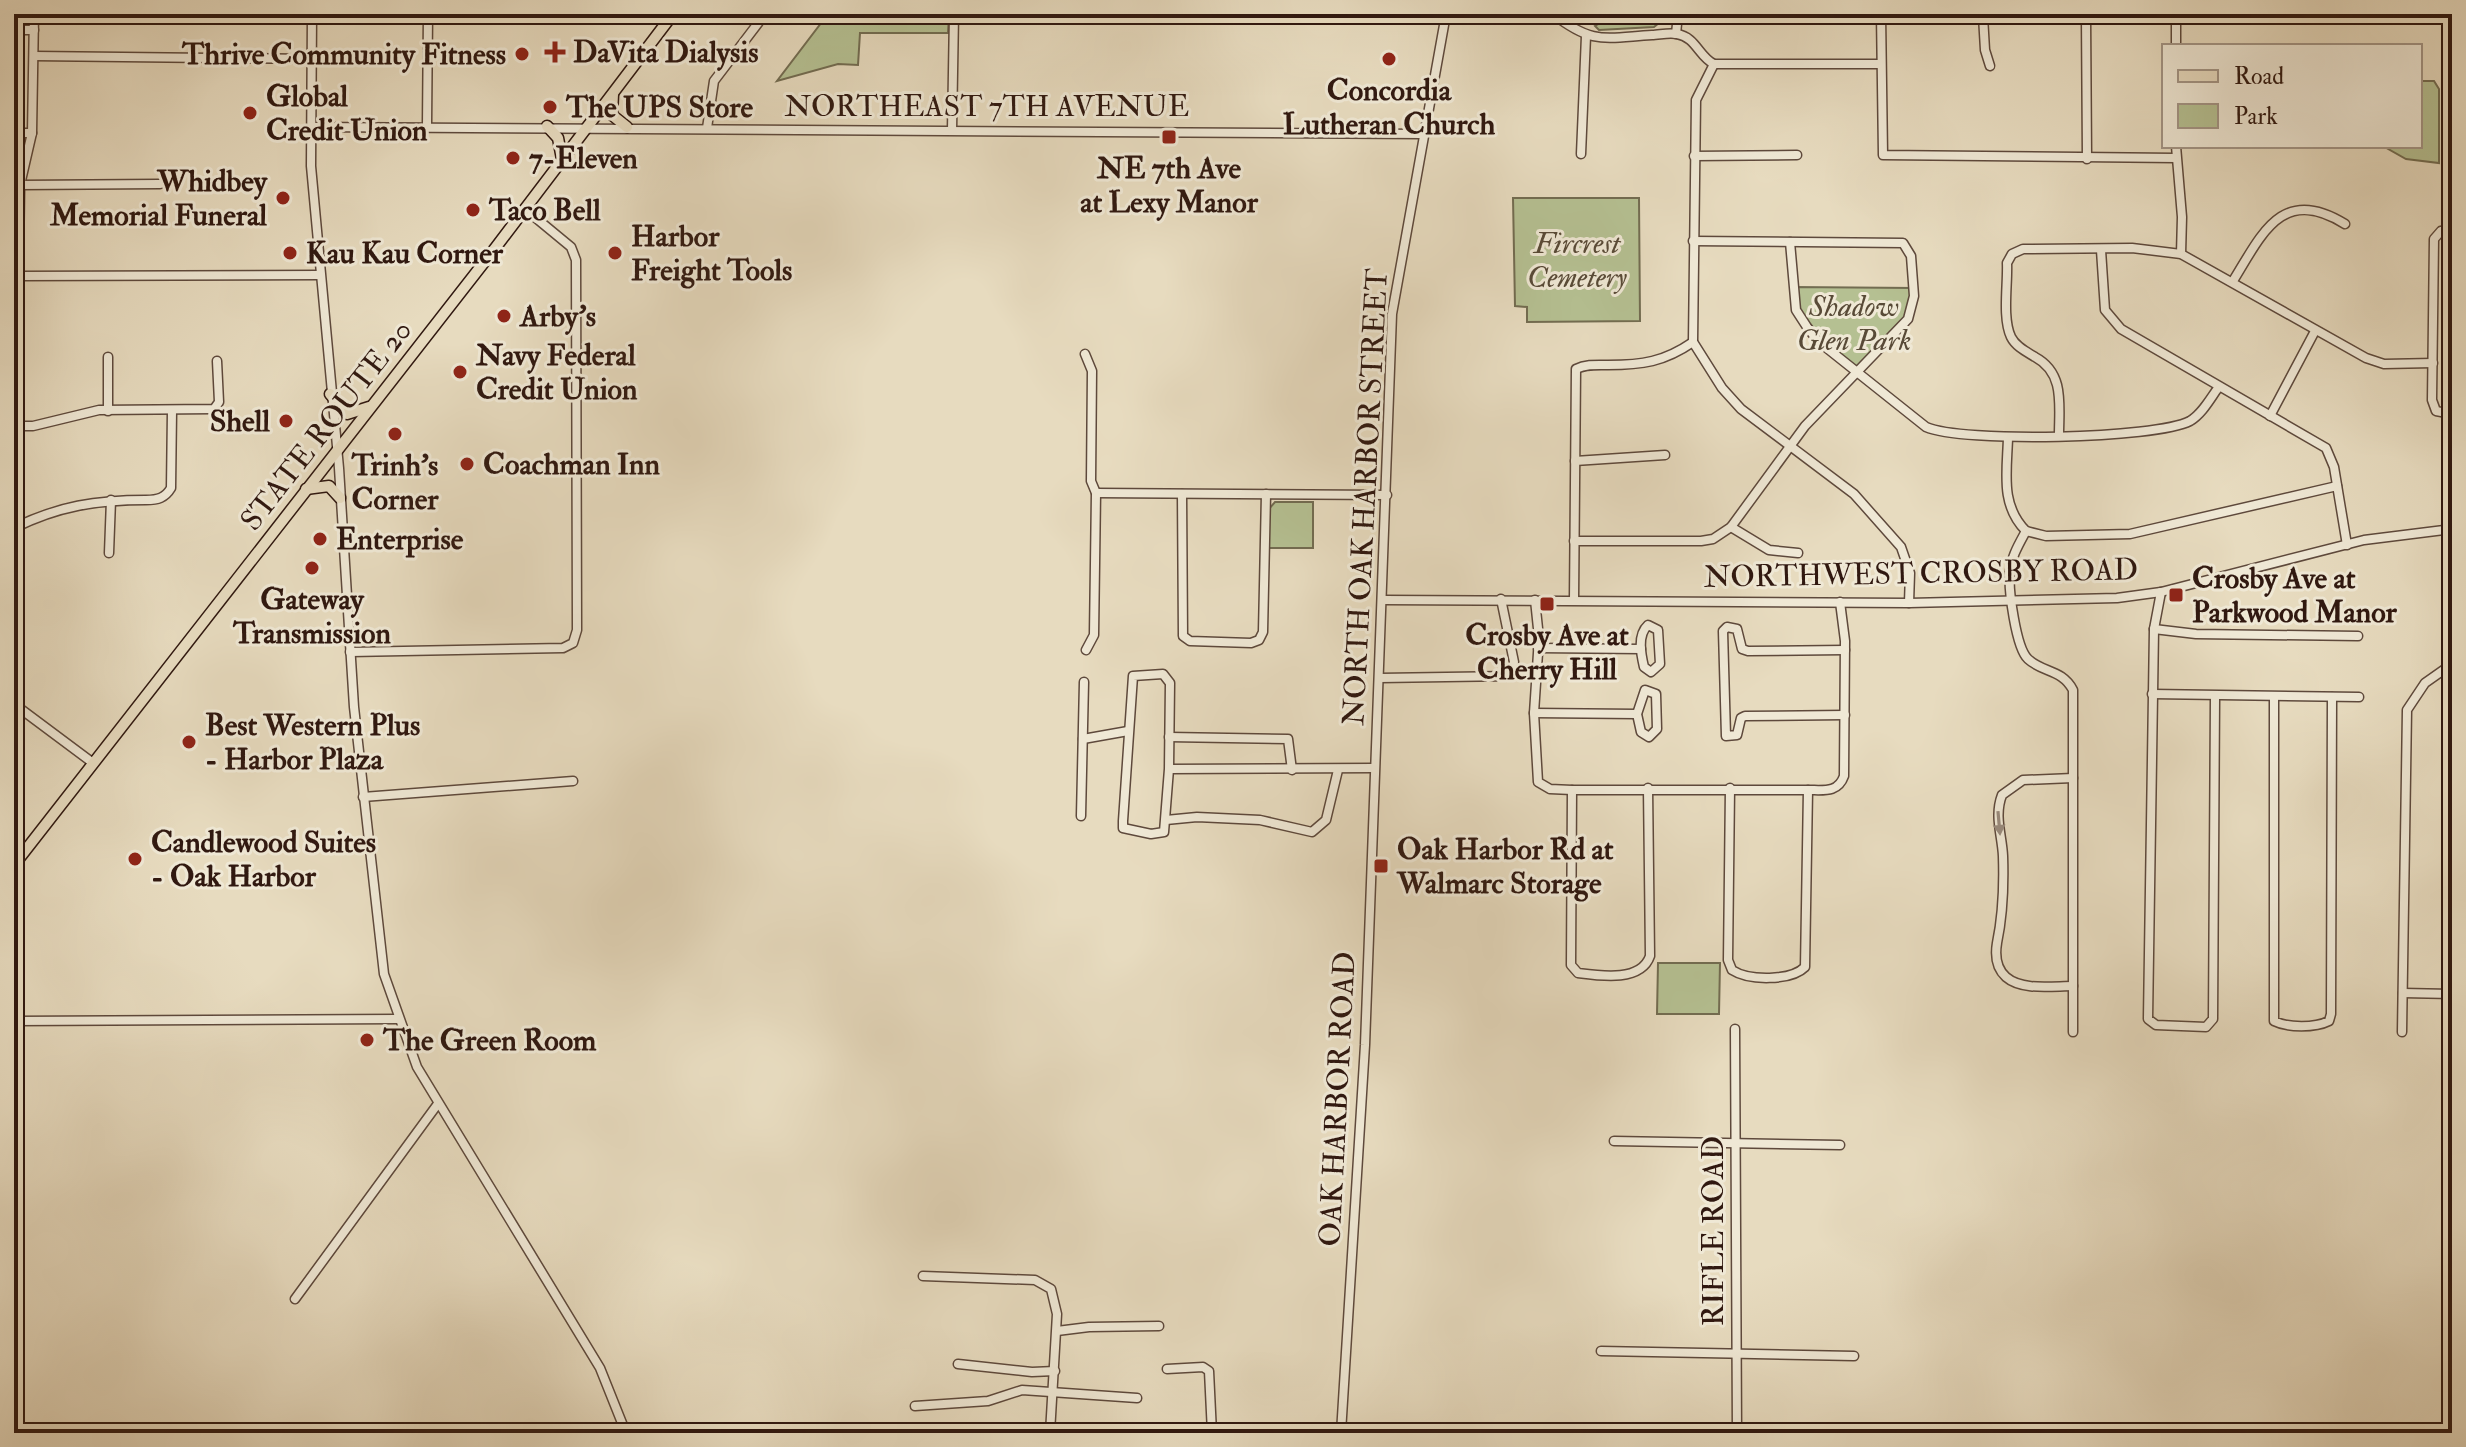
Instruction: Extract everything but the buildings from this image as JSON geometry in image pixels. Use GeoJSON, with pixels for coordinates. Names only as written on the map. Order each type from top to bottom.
{"type":"FeatureCollection","features":[{"type":"Feature","properties":{"kind":"main road","name":"STATE ROUTE 20"},"geometry":{"type":"LineString","coordinates":[[14,865],[673,14]]}},
{"type":"Feature","properties":{"kind":"main road"},"geometry":{"type":"LineString","coordinates":[[614,89],[612,115],[627,127]]}},
{"type":"Feature","properties":{"kind":"main road"},"geometry":{"type":"LineString","coordinates":[[547,126],[558,138],[562,159]]}},
{"type":"Feature","properties":{"kind":"main road"},"geometry":{"type":"LineString","coordinates":[[330,394],[347,414],[371,406]]}},
{"type":"Feature","properties":{"kind":"main road"},"geometry":{"type":"LineString","coordinates":[[306,489],[329,486],[340,498]]}},
{"type":"Feature","properties":{"kind":"street"},"geometry":{"type":"LineString","coordinates":[[14,629],[17,226],[20,185],[32,133],[34,14]]}},
{"type":"Feature","properties":{"kind":"street"},"geometry":{"type":"LineString","coordinates":[[312,14],[311,127],[320,275],[363,797],[376,930],[384,974],[417,1067],[437,1105],[600,1368],[626,1433]]}},
{"type":"Feature","properties":{"kind":"street"},"geometry":{"type":"LineString","coordinates":[[427,125],[428,14]]}},
{"type":"Feature","properties":{"kind":"street"},"geometry":{"type":"LineString","coordinates":[[707,128],[714,81],[765,14]]}},
{"type":"Feature","properties":{"kind":"street"},"geometry":{"type":"LineString","coordinates":[[952,130],[954,14]]}},
{"type":"Feature","properties":{"kind":"street","name":"NORTH OAK HARBOR STREET"},"geometry":{"type":"LineString","coordinates":[[1374,768],[1384,600],[1392,314],[1446,14]]}},
{"type":"Feature","properties":{"kind":"street"},"geometry":{"type":"LineString","coordinates":[[1553,14],[1586,36],[1676,34],[1691,39],[1714,64],[1881,64]]}},
{"type":"Feature","properties":{"kind":"street"},"geometry":{"type":"LineString","coordinates":[[1676,34],[1678,14]]}},
{"type":"Feature","properties":{"kind":"street"},"geometry":{"type":"LineString","coordinates":[[2176,14],[2176,44]]}},
{"type":"Feature","properties":{"kind":"street"},"geometry":{"type":"LineString","coordinates":[[2087,159],[2086,16],[1881,15],[1883,155],[2087,159],[2176,158]]}},
{"type":"Feature","properties":{"kind":"street"},"geometry":{"type":"LineString","coordinates":[[1983,16],[1985,50],[1990,66]]}},
{"type":"Feature","properties":{"kind":"street"},"geometry":{"type":"LineString","coordinates":[[14,30],[34,30]]}},
{"type":"Feature","properties":{"kind":"street"},"geometry":{"type":"LineString","coordinates":[[1581,154],[1586,36]]}},
{"type":"Feature","properties":{"kind":"street"},"geometry":{"type":"LineString","coordinates":[[34,56],[312,59]]}},
{"type":"Feature","properties":{"kind":"street"},"geometry":{"type":"LineString","coordinates":[[1714,64],[1696,100],[1693,342],[1722,388],[1741,409],[1854,494],[1901,547],[1910,573],[1909,603]]}},
{"type":"Feature","properties":{"kind":"street","name":"NORTHEAST 7TH AVENUE"},"geometry":{"type":"LineString","coordinates":[[311,127],[427,125],[1422,134]]}},
{"type":"Feature","properties":{"kind":"street"},"geometry":{"type":"LineString","coordinates":[[14,133],[32,133]]}},
{"type":"Feature","properties":{"kind":"street"},"geometry":{"type":"LineString","coordinates":[[2176,148],[2181,254]]}},
{"type":"Feature","properties":{"kind":"street"},"geometry":{"type":"LineString","coordinates":[[1694,156],[1797,155]]}},
{"type":"Feature","properties":{"kind":"street"},"geometry":{"type":"LineString","coordinates":[[20,185],[160,184]]}},
{"type":"Feature","properties":{"kind":"street"},"geometry":{"type":"LineString","coordinates":[[350,652],[563,648],[573,643],[577,630],[576,260],[571,247],[525,209]]}},
{"type":"Feature","properties":{"kind":"street"},"geometry":{"type":"LineString","coordinates":[[2233,281],[2268,225],[2285,214],[2319,210],[2345,224]]}},
{"type":"Feature","properties":{"kind":"street"},"geometry":{"type":"LineString","coordinates":[[2452,229],[2441,231],[2434,239],[2433,363],[2433,407],[2443,414],[2452,414]]}},
{"type":"Feature","properties":{"kind":"street"},"geometry":{"type":"LineString","coordinates":[[1574,541],[1713,539],[1731,527],[1789,447],[1858,369],[1908,319],[1914,296],[1909,248],[1903,243],[1693,241]]}},
{"type":"Feature","properties":{"kind":"street"},"geometry":{"type":"LineString","coordinates":[[1790,242],[1796,310],[1818,341],[1858,369],[1926,427],[1954,435],[2008,438],[2090,435],[2177,425],[2195,417],[2218,388]]}},
{"type":"Feature","properties":{"kind":"street"},"geometry":{"type":"LineString","coordinates":[[2059,435],[2059,393],[2052,369],[2012,338],[2007,263],[2012,254],[2023,249],[2132,248],[2181,254],[2233,281],[2315,331],[2376,362],[2433,363]]}},
{"type":"Feature","properties":{"kind":"street"},"geometry":{"type":"LineString","coordinates":[[2101,250],[2103,301],[2109,317],[2121,329],[2326,448],[2337,486],[2347,545]]}},
{"type":"Feature","properties":{"kind":"street"},"geometry":{"type":"LineString","coordinates":[[19,276],[320,275]]}},
{"type":"Feature","properties":{"kind":"street"},"geometry":{"type":"LineString","coordinates":[[2270,416],[2315,331]]}},
{"type":"Feature","properties":{"kind":"street"},"geometry":{"type":"LineString","coordinates":[[1574,600],[1576,369],[1644,364],[1666,359],[1693,342]]}},
{"type":"Feature","properties":{"kind":"street"},"geometry":{"type":"LineString","coordinates":[[1085,354],[1092,371],[1091,481],[1096,493],[1094,635],[1086,650]]}},
{"type":"Feature","properties":{"kind":"street"},"geometry":{"type":"LineString","coordinates":[[108,357],[108,411]]}},
{"type":"Feature","properties":{"kind":"street"},"geometry":{"type":"LineString","coordinates":[[16,426],[46,423],[79,412],[214,409],[219,402],[217,361]]}},
{"type":"Feature","properties":{"kind":"street"},"geometry":{"type":"LineString","coordinates":[[15,528],[35,516],[66,506],[111,500],[157,500],[167,495],[171,488],[172,411]]}},
{"type":"Feature","properties":{"kind":"street"},"geometry":{"type":"LineString","coordinates":[[2008,438],[2007,497],[2016,521],[2026,531],[2046,536],[2130,534],[2337,486]]}},
{"type":"Feature","properties":{"kind":"street"},"geometry":{"type":"LineString","coordinates":[[1575,461],[1665,455]]}},
{"type":"Feature","properties":{"kind":"street"},"geometry":{"type":"LineString","coordinates":[[1096,493],[1387,495]]}},
{"type":"Feature","properties":{"kind":"street"},"geometry":{"type":"LineString","coordinates":[[1182,494],[1183,636],[1190,641],[1251,643],[1259,640],[1263,632],[1266,494]]}},
{"type":"Feature","properties":{"kind":"street"},"geometry":{"type":"LineString","coordinates":[[109,553],[111,500]]}},
{"type":"Feature","properties":{"kind":"street"},"geometry":{"type":"LineString","coordinates":[[1731,527],[1769,550],[1798,553]]}},
{"type":"Feature","properties":{"kind":"street","name":"NORTHWEST CROSBY ROAD"},"geometry":{"type":"LineString","coordinates":[[1384,600],[1909,603],[2117,598],[2161,592],[2347,545],[2452,529]]}},
{"type":"Feature","properties":{"kind":"street"},"geometry":{"type":"LineString","coordinates":[[2026,531],[2012,561],[2011,601],[2024,656],[2059,672],[2073,690],[2073,1032]]}},
{"type":"Feature","properties":{"kind":"street"},"geometry":{"type":"LineString","coordinates":[[2161,592],[2154,629],[2152,694],[2148,1019],[2156,1025],[2206,1027],[2213,1019],[2215,698]]}},
{"type":"Feature","properties":{"kind":"street"},"geometry":{"type":"LineString","coordinates":[[1380,678],[1512,676],[1514,662],[1501,599]]}},
{"type":"Feature","properties":{"kind":"street"},"geometry":{"type":"LineString","coordinates":[[1535,600],[1538,648],[1534,713],[1538,782],[1543,787],[1572,790],[1808,790],[1833,789],[1841,785],[1845,650],[1840,602]]}},
{"type":"Feature","properties":{"kind":"street"},"geometry":{"type":"LineString","coordinates":[[1654,625],[1658,630],[1660,664],[1655,672],[1644,667],[1641,649],[1643,630],[1654,625]]}},
{"type":"Feature","properties":{"kind":"street"},"geometry":{"type":"LineString","coordinates":[[1845,650],[1748,651],[1742,649],[1737,629],[1727,627],[1723,631],[1726,736],[1737,735],[1741,718],[1745,716],[1845,715]]}},
{"type":"Feature","properties":{"kind":"street"},"geometry":{"type":"LineString","coordinates":[[2154,629],[2196,634],[2358,636]]}},
{"type":"Feature","properties":{"kind":"street"},"geometry":{"type":"LineString","coordinates":[[1538,648],[1641,649]]}},
{"type":"Feature","properties":{"kind":"street"},"geometry":{"type":"LineString","coordinates":[[2402,1032],[2407,710],[2425,683],[2452,664]]}},
{"type":"Feature","properties":{"kind":"street"},"geometry":{"type":"LineString","coordinates":[[1154,672],[1163,674],[1170,683],[1169,769],[1166,828],[1158,834],[1129,832],[1123,828],[1128,731],[1133,676],[1154,672]]}},
{"type":"Feature","properties":{"kind":"street"},"geometry":{"type":"LineString","coordinates":[[1081,816],[1084,682]]}},
{"type":"Feature","properties":{"kind":"street"},"geometry":{"type":"LineString","coordinates":[[1652,690],[1656,694],[1655,735],[1643,735],[1637,714],[1641,695],[1652,690]]}},
{"type":"Feature","properties":{"kind":"street"},"geometry":{"type":"LineString","coordinates":[[2152,694],[2215,698],[2359,697]]}},
{"type":"Feature","properties":{"kind":"street"},"geometry":{"type":"LineString","coordinates":[[2274,698],[2274,1021],[2288,1025],[2323,1025],[2331,1014],[2332,697]]}},
{"type":"Feature","properties":{"kind":"street"},"geometry":{"type":"LineString","coordinates":[[14,704],[93,763]]}},
{"type":"Feature","properties":{"kind":"street"},"geometry":{"type":"LineString","coordinates":[[1534,713],[1637,714]]}},
{"type":"Feature","properties":{"kind":"street"},"geometry":{"type":"LineString","coordinates":[[1083,739],[1128,731]]}},
{"type":"Feature","properties":{"kind":"street"},"geometry":{"type":"LineString","coordinates":[[1169,737],[1288,739],[1292,770]]}},
{"type":"Feature","properties":{"kind":"street"},"geometry":{"type":"LineString","coordinates":[[1169,769],[1374,768]]}},
{"type":"Feature","properties":{"kind":"street","name":"OAK HARBOR ROAD"},"geometry":{"type":"LineString","coordinates":[[1341,1433],[1365,1045],[1374,768]]}},
{"type":"Feature","properties":{"kind":"street"},"geometry":{"type":"LineString","coordinates":[[1166,820],[1197,817],[1260,820],[1312,832],[1326,820],[1338,770]]}},
{"type":"Feature","properties":{"kind":"street"},"geometry":{"type":"LineString","coordinates":[[2073,778],[2023,780],[2002,795],[1998,819],[2003,854],[2002,921],[1996,950],[1999,968],[2009,980],[2029,985],[2073,986]]}},
{"type":"Feature","properties":{"kind":"street"},"geometry":{"type":"LineString","coordinates":[[363,797],[573,781]]}},
{"type":"Feature","properties":{"kind":"street"},"geometry":{"type":"LineString","coordinates":[[1572,790],[1571,965],[1574,970],[1586,974],[1633,974],[1647,964],[1650,956],[1648,788]]}},
{"type":"Feature","properties":{"kind":"street"},"geometry":{"type":"LineString","coordinates":[[1730,788],[1728,960],[1732,970],[1744,976],[1790,976],[1805,967],[1808,790]]}},
{"type":"Feature","properties":{"kind":"street"},"geometry":{"type":"LineString","coordinates":[[2403,993],[2452,994]]}},
{"type":"Feature","properties":{"kind":"street"},"geometry":{"type":"LineString","coordinates":[[14,1021],[398,1019]]}},
{"type":"Feature","properties":{"kind":"street","name":"RIFLE ROAD"},"geometry":{"type":"LineString","coordinates":[[1735,1029],[1737,1433]]}},
{"type":"Feature","properties":{"kind":"street"},"geometry":{"type":"LineString","coordinates":[[295,1299],[437,1105]]}},
{"type":"Feature","properties":{"kind":"street"},"geometry":{"type":"LineString","coordinates":[[1614,1141],[1840,1145]]}},
{"type":"Feature","properties":{"kind":"street"},"geometry":{"type":"LineString","coordinates":[[923,1276],[974,1275],[1045,1284],[1056,1298],[1057,1331],[1050,1433]]}},
{"type":"Feature","properties":{"kind":"street"},"geometry":{"type":"LineString","coordinates":[[1057,1331],[1159,1326]]}},
{"type":"Feature","properties":{"kind":"street"},"geometry":{"type":"LineString","coordinates":[[1601,1351],[1854,1356]]}},
{"type":"Feature","properties":{"kind":"street"},"geometry":{"type":"LineString","coordinates":[[958,1364],[1032,1372],[1055,1371]]}},
{"type":"Feature","properties":{"kind":"street"},"geometry":{"type":"LineString","coordinates":[[1167,1369],[1203,1367],[1209,1371],[1212,1433]]}},
{"type":"Feature","properties":{"kind":"street"},"geometry":{"type":"LineString","coordinates":[[915,1406],[988,1401],[1022,1390],[1137,1398]]}},
{"type":"Feature","properties":{"kind":"green space"},"geometry":{"type":"Polygon","coordinates":[[[828,14],[949,14],[948,33],[860,33],[858,65],[838,64],[777,81],[828,14]]]}},
{"type":"Feature","properties":{"kind":"green space"},"geometry":{"type":"Polygon","coordinates":[[[1615,14],[1670,14],[1654,27],[1599,30],[1595,26],[1615,14]]]}},
{"type":"Feature","properties":{"kind":"green space"},"geometry":{"type":"Polygon","coordinates":[[[2422,81],[2434,81],[2439,89],[2439,163],[2406,159],[2387,148],[2422,148],[2422,81]]]}},
{"type":"Feature","properties":{"kind":"green space","name":"Fircrest Cemetery"},"geometry":{"type":"Polygon","coordinates":[[[1513,198],[1639,198],[1640,321],[1527,322],[1527,307],[1515,306],[1513,198]]]}},
{"type":"Feature","properties":{"kind":"green space","name":"Shadow Glen Park"},"geometry":{"type":"Polygon","coordinates":[[[1792,287],[1914,288],[1908,319],[1858,369],[1816,334],[1801,313],[1792,287]]]}},
{"type":"Feature","properties":{"kind":"green space"},"geometry":{"type":"Polygon","coordinates":[[[1275,502],[1313,502],[1313,548],[1268,548],[1268,510],[1275,502]]]}},
{"type":"Feature","properties":{"kind":"green space"},"geometry":{"type":"Polygon","coordinates":[[[1658,963],[1720,963],[1719,1014],[1657,1014],[1658,963]]]}},
{"type":"Feature","properties":{"kind":"place","name":"DaVita Dialysis"},"geometry":{"type":"Point","coordinates":[555,52]}},
{"type":"Feature","properties":{"kind":"place","name":"Thrive Community Fitness"},"geometry":{"type":"Point","coordinates":[522,54]}},
{"type":"Feature","properties":{"kind":"place","name":"Concordia Lutheran Church"},"geometry":{"type":"Point","coordinates":[1389,59]}},
{"type":"Feature","properties":{"kind":"place","name":"The UPS Store"},"geometry":{"type":"Point","coordinates":[550,107]}},
{"type":"Feature","properties":{"kind":"place","name":"Global Credit Union"},"geometry":{"type":"Point","coordinates":[250,113]}},
{"type":"Feature","properties":{"kind":"place","name":"NE 7th Ave at Lexy Manor"},"geometry":{"type":"Point","coordinates":[1169,137]}},
{"type":"Feature","properties":{"kind":"place","name":"7-Eleven"},"geometry":{"type":"Point","coordinates":[513,158]}},
{"type":"Feature","properties":{"kind":"place","name":"Whidbey Memorial Funeral"},"geometry":{"type":"Point","coordinates":[283,198]}},
{"type":"Feature","properties":{"kind":"place","name":"Taco Bell"},"geometry":{"type":"Point","coordinates":[473,210]}},
{"type":"Feature","properties":{"kind":"place","name":"Kau Kau Corner"},"geometry":{"type":"Point","coordinates":[290,253]}},
{"type":"Feature","properties":{"kind":"place","name":"Harbor Freight Tools"},"geometry":{"type":"Point","coordinates":[615,253]}},
{"type":"Feature","properties":{"kind":"place","name":"Arby's"},"geometry":{"type":"Point","coordinates":[504,316]}},
{"type":"Feature","properties":{"kind":"place","name":"Navy Federal Credit Union"},"geometry":{"type":"Point","coordinates":[460,372]}},
{"type":"Feature","properties":{"kind":"place","name":"Shell"},"geometry":{"type":"Point","coordinates":[286,421]}},
{"type":"Feature","properties":{"kind":"place","name":"Trinh's Corner"},"geometry":{"type":"Point","coordinates":[395,434]}},
{"type":"Feature","properties":{"kind":"place","name":"Coachman Inn"},"geometry":{"type":"Point","coordinates":[467,464]}},
{"type":"Feature","properties":{"kind":"place","name":"Enterprise"},"geometry":{"type":"Point","coordinates":[320,539]}},
{"type":"Feature","properties":{"kind":"place","name":"Gateway Transmission"},"geometry":{"type":"Point","coordinates":[312,568]}},
{"type":"Feature","properties":{"kind":"place","name":"Crosby Ave at Parkwood Manor"},"geometry":{"type":"Point","coordinates":[2176,595]}},
{"type":"Feature","properties":{"kind":"place","name":"Crosby Ave at Cherry Hill"},"geometry":{"type":"Point","coordinates":[1547,604]}},
{"type":"Feature","properties":{"kind":"place","name":"Best Western Plus - Harbor Plaza"},"geometry":{"type":"Point","coordinates":[189,742]}},
{"type":"Feature","properties":{"kind":"place","name":"Candlewood Suites - Oak Harbor"},"geometry":{"type":"Point","coordinates":[135,859]}},
{"type":"Feature","properties":{"kind":"place","name":"Oak Harbor Rd at Walmarc Storage"},"geometry":{"type":"Point","coordinates":[1381,866]}},
{"type":"Feature","properties":{"kind":"place","name":"The Green Room"},"geometry":{"type":"Point","coordinates":[367,1040]}}]}
